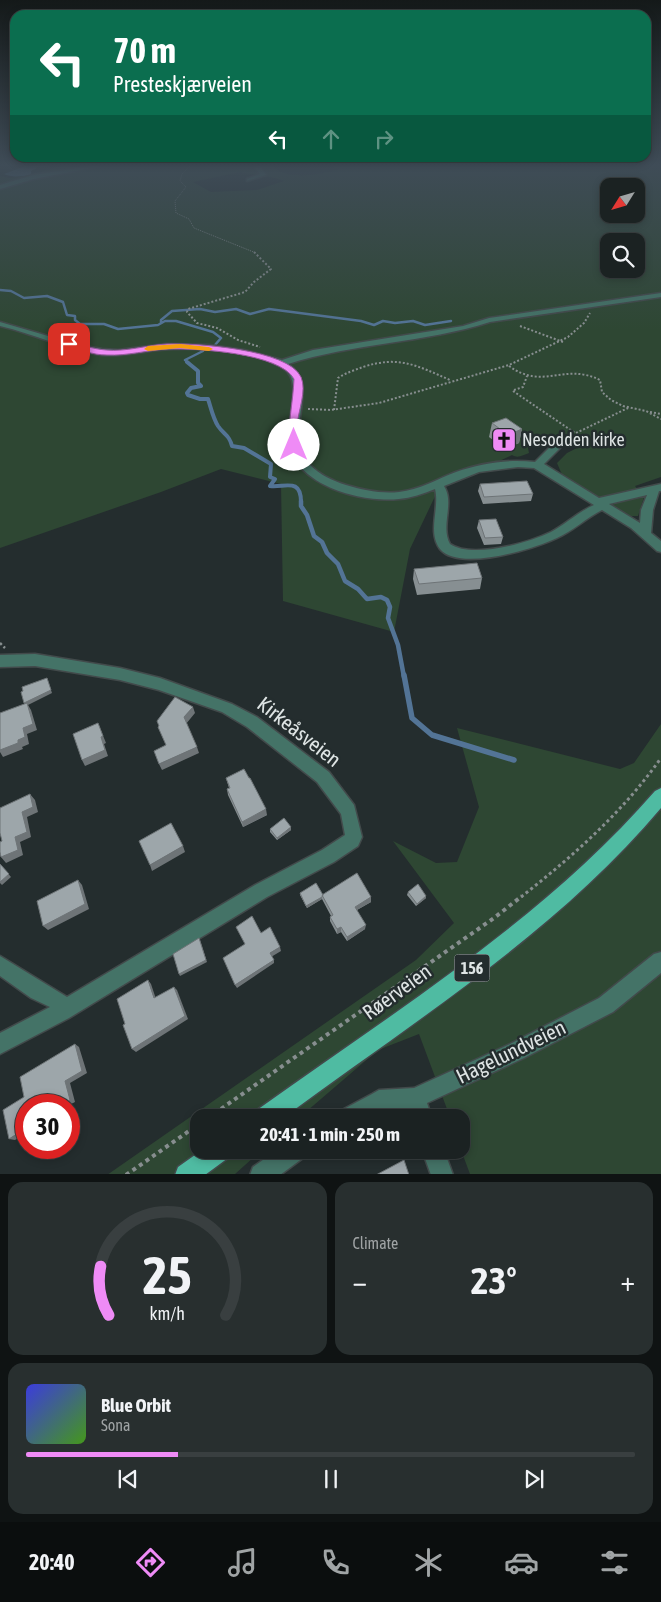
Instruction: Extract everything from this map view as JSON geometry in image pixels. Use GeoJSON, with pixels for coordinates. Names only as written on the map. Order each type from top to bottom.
{"type":"FeatureCollection","features":[{"type":"Feature","properties":{"kind":"main road","name":"Røerveien"},"geometry":{"type":"LineString","coordinates":[[277,1109],[525,929],[603,860],[661,796]]}},
{"type":"Feature","properties":{"kind":"main road"},"geometry":{"type":"LineString","coordinates":[[186,1174],[207,1159]]}},
{"type":"Feature","properties":{"kind":"street"},"geometry":{"type":"LineString","coordinates":[[282,363],[313,353],[464,328],[496,319],[661,295]]}},
{"type":"Feature","properties":{"kind":"street"},"geometry":{"type":"LineString","coordinates":[[0,324],[32,331],[80,348],[100,352],[116,353],[180,346],[255,355],[282,363],[298,379],[296,408],[292,427],[296,454],[307,468],[325,480],[358,492],[397,496],[411,493],[462,474],[498,466],[524,463],[537,465],[645,533],[661,548]]}},
{"type":"Feature","properties":{"kind":"street"},"geometry":{"type":"LineString","coordinates":[[537,465],[562,441]]}},
{"type":"Feature","properties":{"kind":"street"},"geometry":{"type":"LineString","coordinates":[[437,484],[441,489],[442,496],[440,529],[442,542],[448,550],[456,554],[480,554],[539,541],[565,529],[583,514],[601,504],[657,488]]}},
{"type":"Feature","properties":{"kind":"street"},"geometry":{"type":"LineString","coordinates":[[645,533],[647,510],[657,488]]}},
{"type":"Feature","properties":{"kind":"street","name":"Kirkeåsveien"},"geometry":{"type":"LineString","coordinates":[[0,661],[35,660],[120,674],[160,684],[227,708],[252,722],[323,777],[348,811],[354,837],[328,856],[261,891],[62,1012],[0,1044]]}},
{"type":"Feature","properties":{"kind":"street","name":"Hagelundveien"},"geometry":{"type":"LineString","coordinates":[[365,1109],[379,1101],[419,1108],[517,1051],[606,1006],[661,961]]}},
{"type":"Feature","properties":{"kind":"street"},"geometry":{"type":"LineString","coordinates":[[0,965],[38,991],[60,1002],[62,1012]]}},
{"type":"Feature","properties":{"kind":"street"},"geometry":{"type":"LineString","coordinates":[[260,1174],[282,1159]]}},
{"type":"Feature","properties":{"kind":"street"},"geometry":{"type":"LineString","coordinates":[[436,1159],[442,1174]]}},
{"type":"Feature","properties":{"kind":"path"},"geometry":{"type":"LineString","coordinates":[[190,221],[194,228],[256,253],[271,269],[263,276],[251,282],[245,292],[224,297],[211,304],[194,306],[188,309],[187,312],[197,323],[217,328],[238,340],[261,346],[255,355]]}},
{"type":"Feature","properties":{"kind":"path"},"geometry":{"type":"LineString","coordinates":[[296,408],[334,410],[403,396],[450,380],[498,367],[509,366],[563,342],[587,320],[594,305]]}},
{"type":"Feature","properties":{"kind":"path"},"geometry":{"type":"LineString","coordinates":[[496,319],[524,327],[563,342]]}},
{"type":"Feature","properties":{"kind":"path"},"geometry":{"type":"LineString","coordinates":[[334,410],[338,378],[348,373],[392,361],[407,364],[450,380]]}},
{"type":"Feature","properties":{"kind":"path"},"geometry":{"type":"LineString","coordinates":[[509,366],[526,376],[544,377],[579,372],[600,380],[605,395],[628,408],[661,414]]}},
{"type":"Feature","properties":{"kind":"path"},"geometry":{"type":"LineString","coordinates":[[526,376],[524,386],[513,390],[575,433]]}},
{"type":"Feature","properties":{"kind":"path"},"geometry":{"type":"LineString","coordinates":[[562,441],[628,408]]}},
{"type":"Feature","properties":{"kind":"path"},"geometry":{"type":"LineString","coordinates":[[646,411],[661,419]]}},
{"type":"Feature","properties":{"kind":"path"},"geometry":{"type":"LineString","coordinates":[[221,1109],[494,918],[540,882],[592,836],[628,800],[661,758]]}},
{"type":"Feature","properties":{"kind":"path"},"geometry":{"type":"LineString","coordinates":[[126,1174],[190,1130]]}},
{"type":"Feature","properties":{"kind":"green space"},"geometry":{"type":"Polygon","coordinates":[[[0,221],[600,221],[600,223],[645,223],[645,221],[661,221],[661,477],[635,486],[644,497],[638,516],[631,516],[582,490],[563,477],[557,463],[567,453],[581,446],[564,433],[528,448],[529,453],[518,457],[512,455],[438,490],[410,549],[394,632],[283,601],[281,484],[221,469],[0,548],[0,221]]]}},
{"type":"Feature","properties":{"kind":"green space"},"geometry":{"type":"Polygon","coordinates":[[[661,724],[661,1174],[470,1174],[464,1159],[470,1159],[470,1109],[447,1109],[419,1034],[378,1050],[309,1109],[202,1109],[416,960],[454,923],[393,841],[436,863],[457,862],[479,807],[457,728],[620,769],[634,763],[661,724]]]}},
{"type":"Feature","properties":{"kind":"green space"},"geometry":{"type":"Polygon","coordinates":[[[190,1117],[190,1159],[252,1159],[235,1174],[108,1174],[190,1117]]]}},
{"type":"Feature","properties":{"kind":"building"},"geometry":{"type":"Polygon","coordinates":[[[506,418],[522,429],[508,435],[492,423],[506,418]]]}},
{"type":"Feature","properties":{"kind":"building"},"geometry":{"type":"Polygon","coordinates":[[[527,481],[533,494],[484,497],[480,484],[527,481]]]}},
{"type":"Feature","properties":{"kind":"building"},"geometry":{"type":"Polygon","coordinates":[[[496,519],[503,537],[485,538],[479,520],[496,519]]]}},
{"type":"Feature","properties":{"kind":"building"},"geometry":{"type":"Polygon","coordinates":[[[477,563],[482,578],[419,584],[414,569],[477,563]]]}},
{"type":"Feature","properties":{"kind":"building"},"geometry":{"type":"Polygon","coordinates":[[[47,678],[51,690],[24,703],[21,692],[23,691],[22,687],[47,678]]]}},
{"type":"Feature","properties":{"kind":"building"},"geometry":{"type":"Polygon","coordinates":[[[175,697],[193,707],[184,717],[197,747],[159,764],[154,751],[166,745],[157,721],[175,697]]]}},
{"type":"Feature","properties":{"kind":"building"},"geometry":{"type":"Polygon","coordinates":[[[27,703],[33,724],[23,728],[25,737],[18,740],[18,743],[0,750],[0,713],[27,703]]]}},
{"type":"Feature","properties":{"kind":"building"},"geometry":{"type":"Polygon","coordinates":[[[98,723],[103,736],[101,737],[105,750],[82,760],[73,734],[98,723]]]}},
{"type":"Feature","properties":{"kind":"building"},"geometry":{"type":"Polygon","coordinates":[[[244,769],[266,809],[242,822],[227,789],[230,788],[226,778],[244,769]]]}},
{"type":"Feature","properties":{"kind":"building"},"geometry":{"type":"Polygon","coordinates":[[[30,794],[33,807],[22,812],[27,832],[15,837],[18,850],[1,857],[0,808],[30,794]]]}},
{"type":"Feature","properties":{"kind":"building"},"geometry":{"type":"Polygon","coordinates":[[[284,818],[291,827],[277,838],[270,829],[284,818]]]}},
{"type":"Feature","properties":{"kind":"building"},"geometry":{"type":"Polygon","coordinates":[[[171,823],[183,846],[150,865],[139,841],[171,823]]]}},
{"type":"Feature","properties":{"kind":"building"},"geometry":{"type":"Polygon","coordinates":[[[0,864],[9,874],[0,882],[0,864]]]}},
{"type":"Feature","properties":{"kind":"building"},"geometry":{"type":"Polygon","coordinates":[[[357,873],[371,897],[355,907],[366,925],[347,937],[341,927],[337,929],[330,917],[333,915],[322,895],[357,873]]]}},
{"type":"Feature","properties":{"kind":"building"},"geometry":{"type":"Polygon","coordinates":[[[78,880],[85,904],[43,926],[37,901],[78,880]]]}},
{"type":"Feature","properties":{"kind":"building"},"geometry":{"type":"Polygon","coordinates":[[[316,883],[323,895],[306,906],[300,893],[316,883]]]}},
{"type":"Feature","properties":{"kind":"building"},"geometry":{"type":"Polygon","coordinates":[[[418,884],[426,896],[417,904],[408,892],[418,884]]]}},
{"type":"Feature","properties":{"kind":"building"},"geometry":{"type":"Polygon","coordinates":[[[252,916],[261,933],[270,927],[280,947],[270,953],[274,960],[235,985],[223,958],[245,944],[236,927],[252,916]]]}},
{"type":"Feature","properties":{"kind":"building"},"geometry":{"type":"Polygon","coordinates":[[[199,938],[206,960],[179,974],[173,954],[199,938]]]}},
{"type":"Feature","properties":{"kind":"building"},"geometry":{"type":"Polygon","coordinates":[[[148,980],[154,998],[174,987],[185,1016],[132,1049],[123,1025],[125,1024],[117,999],[148,980]]]}},
{"type":"Feature","properties":{"kind":"building"},"geometry":{"type":"Polygon","coordinates":[[[75,1044],[82,1071],[65,1081],[68,1094],[23,1094],[20,1077],[75,1044]]]}},
{"type":"Feature","properties":{"kind":"building"},"geometry":{"type":"Polygon","coordinates":[[[15,1103],[15,1135],[9,1139],[3,1110],[15,1103]]]}},
{"type":"Feature","properties":{"kind":"building"},"geometry":{"type":"Polygon","coordinates":[[[404,1160],[409,1174],[378,1174],[404,1160]]]}},
{"type":"Feature","properties":{"kind":"waterway"},"geometry":{"type":"LineString","coordinates":[[0,290],[11,291],[24,298],[47,296],[63,302],[67,315],[75,316],[75,320],[80,324],[104,324],[118,329],[158,325],[165,321],[176,321],[213,332],[221,338],[215,345]]}},
{"type":"Feature","properties":{"kind":"waterway"},"geometry":{"type":"LineString","coordinates":[[161,323],[161,320],[172,311],[200,309],[215,312],[236,309],[250,314],[269,309],[361,321],[374,325],[383,321],[395,323],[413,321],[425,325],[451,321]]}},
{"type":"Feature","properties":{"kind":"waterway"},"geometry":{"type":"LineString","coordinates":[[189,363],[185,360],[203,351]]}},
{"type":"Feature","properties":{"kind":"waterway"},"geometry":{"type":"LineString","coordinates":[[187,362],[198,371],[198,383],[201,386],[191,388],[187,393],[188,395],[200,399],[208,399],[216,423],[228,437],[232,446],[244,448],[271,464],[270,477],[275,479],[270,486],[295,486],[300,494],[301,502]]}},
{"type":"Feature","properties":{"kind":"waterway"},"geometry":{"type":"LineString","coordinates":[[301,502],[314,536],[322,542],[327,553],[338,564],[345,581],[358,589],[367,599],[381,597],[387,600],[390,607],[388,618],[398,645],[404,677]]}},
{"type":"Feature","properties":{"kind":"waterway"},"geometry":{"type":"LineString","coordinates":[[404,675],[412,718],[432,735],[514,760]]}},
{"type":"Feature","properties":{"kind":"slow traffic"},"geometry":{"type":"LineString","coordinates":[[148,349],[180,346],[209,349]]}},
{"type":"Feature","properties":{"kind":"place","name":"Nesodden kirke"},"geometry":{"type":"Point","coordinates":[504,440]}},
{"type":"Feature","properties":{"kind":"route"},"geometry":{"type":"LineString","coordinates":[[69,344],[108,353],[167,346],[194,347],[261,356],[282,363],[298,379],[298,398],[292,427],[294,445]]}}]}
